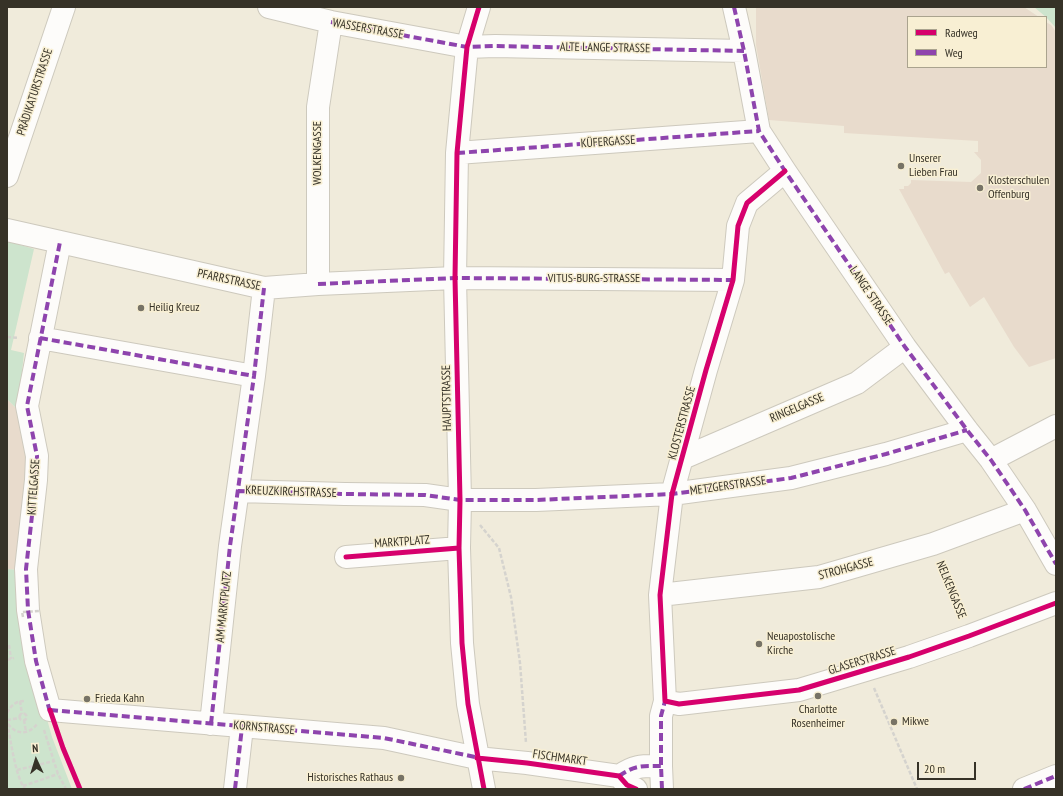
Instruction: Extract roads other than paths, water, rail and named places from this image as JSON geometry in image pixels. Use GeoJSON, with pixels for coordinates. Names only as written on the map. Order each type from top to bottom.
{"type":"FeatureCollection","features":[{"type":"Feature","properties":{"kind":"street","name":"PRÄDIKATURSTRASSE"},"geometry":{"type":"LineString","coordinates":[[7,176],[64,7]]}},
{"type":"Feature","properties":{"kind":"street","name":"WASSERSTRASSE"},"geometry":{"type":"LineString","coordinates":[[270,7],[331,22],[467,47]]}},
{"type":"Feature","properties":{"kind":"street","name":"HAUPTSTRASSE"},"geometry":{"type":"LineString","coordinates":[[479,7],[467,47],[457,153],[455,278],[462,643],[468,704],[484,789]]}},
{"type":"Feature","properties":{"kind":"street","name":"LANGE STRASSE"},"geometry":{"type":"LineString","coordinates":[[734,7],[759,131],[906,347],[991,460],[1025,510],[1056,564]]}},
{"type":"Feature","properties":{"kind":"street","name":"WOLKENGASSE"},"geometry":{"type":"LineString","coordinates":[[318,284],[318,107],[331,22]]}},
{"type":"Feature","properties":{"kind":"street","name":"ALTE LANGE STRASSE"},"geometry":{"type":"LineString","coordinates":[[467,47],[495,46],[744,51]]}},
{"type":"Feature","properties":{"kind":"street","name":"KÜFERGASSE"},"geometry":{"type":"LineString","coordinates":[[457,153],[759,131]]}},
{"type":"Feature","properties":{"kind":"street","name":"KLOSTERSTRASSE"},"geometry":{"type":"LineString","coordinates":[[662,789],[661,716],[665,701],[660,595],[672,494],[706,370],[733,280],[738,226],[747,203],[785,171]]}},
{"type":"Feature","properties":{"kind":"street","name":"PFARRSTRASSE"},"geometry":{"type":"LineString","coordinates":[[7,230],[264,288],[455,278]]}},
{"type":"Feature","properties":{"kind":"street","name":"KITTELGASSE"},"geometry":{"type":"LineString","coordinates":[[44,719],[28,610],[26,570],[36,480],[37,456],[27,406],[60,242]]}},
{"type":"Feature","properties":{"kind":"street","name":"VITUS-BURG-STRASSE"},"geometry":{"type":"LineString","coordinates":[[455,278],[733,280]]}},
{"type":"Feature","properties":{"kind":"street","name":"KREUZKIRCHSTRASSE"},"geometry":{"type":"LineString","coordinates":[[264,288],[254,376],[238,490],[345,494],[425,494],[460,500]]}},
{"type":"Feature","properties":{"kind":"street"},"geometry":{"type":"LineString","coordinates":[[40,338],[254,376]]}},
{"type":"Feature","properties":{"kind":"street","name":"RINGELGASSE"},"geometry":{"type":"LineString","coordinates":[[683,458],[857,383],[906,347]]}},
{"type":"Feature","properties":{"kind":"street"},"geometry":{"type":"LineString","coordinates":[[991,460],[1056,426]]}},
{"type":"Feature","properties":{"kind":"street","name":"METZGERSTRASSE"},"geometry":{"type":"LineString","coordinates":[[460,500],[536,500],[672,494],[791,478],[886,454],[967,430]]}},
{"type":"Feature","properties":{"kind":"street","name":"AM MARKTPLATZ"},"geometry":{"type":"LineString","coordinates":[[211,724],[238,490]]}},
{"type":"Feature","properties":{"kind":"street","name":"STROHGASSE"},"geometry":{"type":"LineString","coordinates":[[660,595],[819,577],[933,544],[1025,510]]}},
{"type":"Feature","properties":{"kind":"street","name":"MARKTPLATZ"},"geometry":{"type":"LineString","coordinates":[[346,557],[459,548]]}},
{"type":"Feature","properties":{"kind":"street","name":"GLASERSTRASSE"},"geometry":{"type":"LineString","coordinates":[[665,701],[679,704],[799,690],[867,670],[969,636],[1056,603]]}},
{"type":"Feature","properties":{"kind":"street","name":"KORNSTRASSE"},"geometry":{"type":"LineString","coordinates":[[44,719],[211,724],[384,738],[477,758]]}},
{"type":"Feature","properties":{"kind":"street"},"geometry":{"type":"LineString","coordinates":[[234,789],[242,727]]}},
{"type":"Feature","properties":{"kind":"street","name":"FISCHMARKT"},"geometry":{"type":"LineString","coordinates":[[477,758],[527,763],[628,782],[628,770],[637,767],[661,766]]}},
{"type":"Feature","properties":{"kind":"street"},"geometry":{"type":"LineString","coordinates":[[1024,789],[1056,776]]}},
{"type":"Feature","properties":{"kind":"place","name":"Unserer Lieben Frau"},"geometry":{"type":"Point","coordinates":[901,166]}},
{"type":"Feature","properties":{"kind":"place","name":"Klosterschulen Offenburg"},"geometry":{"type":"Point","coordinates":[980,188]}},
{"type":"Feature","properties":{"kind":"place","name":"Heilig Kreuz"},"geometry":{"type":"Point","coordinates":[141,308]}},
{"type":"Feature","properties":{"kind":"place","name":"Neuapostolische Kirche"},"geometry":{"type":"Point","coordinates":[759,644]}},
{"type":"Feature","properties":{"kind":"place","name":"Charlotte Rosenheimer"},"geometry":{"type":"Point","coordinates":[818,696]}},
{"type":"Feature","properties":{"kind":"place","name":"Frieda Kahn"},"geometry":{"type":"Point","coordinates":[87,699]}},
{"type":"Feature","properties":{"kind":"place","name":"Mikwe"},"geometry":{"type":"Point","coordinates":[894,722]}},
{"type":"Feature","properties":{"kind":"place","name":"Historisches Rathaus"},"geometry":{"type":"Point","coordinates":[401,778]}}]}
